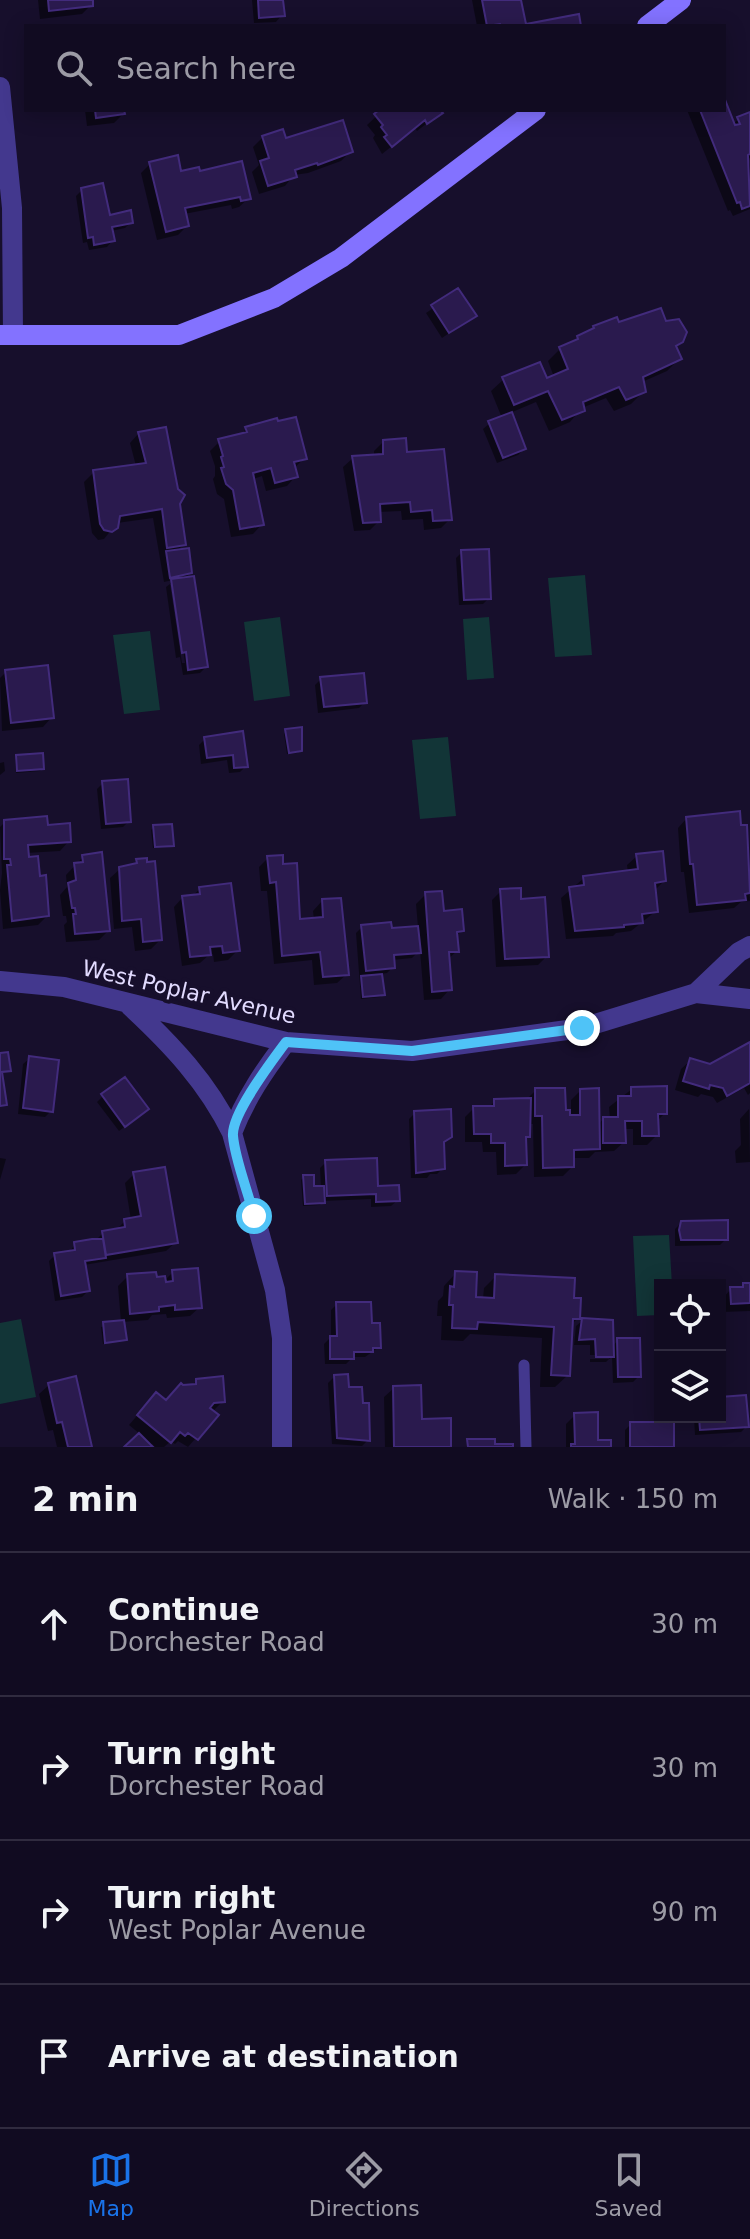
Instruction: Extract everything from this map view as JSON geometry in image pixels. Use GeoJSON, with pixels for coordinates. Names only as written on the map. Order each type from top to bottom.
{"type":"FeatureCollection","features":[{"type":"Feature","properties":{"kind":"street"},"geometry":{"type":"LineString","coordinates":[[650,24],[681,0]]}},
{"type":"Feature","properties":{"kind":"street"},"geometry":{"type":"LineString","coordinates":[[0,87],[12,208],[6,334],[179,335],[274,298],[341,258],[533,112]]}},
{"type":"Feature","properties":{"kind":"street","name":"West Poplar Avenue"},"geometry":{"type":"LineString","coordinates":[[696,993],[739,952],[750,946]]}},
{"type":"Feature","properties":{"kind":"street","name":"West Poplar Avenue"},"geometry":{"type":"LineString","coordinates":[[0,981],[64,987],[286,1042],[412,1051],[582,1028],[696,993],[750,999]]}},
{"type":"Feature","properties":{"kind":"street"},"geometry":{"type":"LineString","coordinates":[[130,1005],[163,1036],[193,1071],[217,1102],[232,1133],[275,1290],[282,1338],[282,1447]]}},
{"type":"Feature","properties":{"kind":"street"},"geometry":{"type":"LineString","coordinates":[[232,1133],[255,1085],[286,1042]]}},
{"type":"Feature","properties":{"kind":"lane"},"geometry":{"type":"LineString","coordinates":[[524,1365],[526,1447]]}},
{"type":"Feature","properties":{"kind":"green space"},"geometry":{"type":"Polygon","coordinates":[[[585,575],[592,655],[555,657],[548,578],[585,575]]]}},
{"type":"Feature","properties":{"kind":"green space"},"geometry":{"type":"Polygon","coordinates":[[[280,617],[290,696],[254,701],[244,622],[280,617]]]}},
{"type":"Feature","properties":{"kind":"green space"},"geometry":{"type":"Polygon","coordinates":[[[489,617],[494,678],[467,680],[463,619],[489,617]]]}},
{"type":"Feature","properties":{"kind":"green space"},"geometry":{"type":"Polygon","coordinates":[[[150,631],[160,710],[124,714],[113,635],[150,631]]]}},
{"type":"Feature","properties":{"kind":"green space"},"geometry":{"type":"Polygon","coordinates":[[[448,737],[456,816],[420,819],[412,740],[448,737]]]}},
{"type":"Feature","properties":{"kind":"green space"},"geometry":{"type":"Polygon","coordinates":[[[669,1235],[672,1279],[654,1279],[654,1315],[637,1316],[633,1236],[669,1235]]]}},
{"type":"Feature","properties":{"kind":"green space"},"geometry":{"type":"Polygon","coordinates":[[[21,1319],[36,1397],[0,1404],[0,1323],[21,1319]]]}},
{"type":"Feature","properties":{"kind":"building"},"geometry":{"type":"Polygon","coordinates":[[[48,0],[93,0],[93,6],[49,11],[48,0]]]}},
{"type":"Feature","properties":{"kind":"building"},"geometry":{"type":"Polygon","coordinates":[[[258,0],[283,0],[285,16],[259,18],[258,0]]]}},
{"type":"Feature","properties":{"kind":"building"},"geometry":{"type":"Polygon","coordinates":[[[482,0],[521,0],[526,24],[487,24],[482,0]]]}},
{"type":"Feature","properties":{"kind":"building"},"geometry":{"type":"Polygon","coordinates":[[[579,14],[581,24],[526,24],[579,14]]]}},
{"type":"Feature","properties":{"kind":"building"},"geometry":{"type":"Polygon","coordinates":[[[726,102],[735,125],[740,124],[737,117],[750,112],[750,206],[742,209],[740,202],[737,203],[701,112],[726,112],[726,102]]]}},
{"type":"Feature","properties":{"kind":"building"},"geometry":{"type":"Polygon","coordinates":[[[95,112],[125,114],[96,118],[95,112]]]}},
{"type":"Feature","properties":{"kind":"building"},"geometry":{"type":"Polygon","coordinates":[[[443,113],[427,124],[425,120],[392,147],[384,137],[387,135],[381,127],[383,125],[374,114],[443,113]]]}},
{"type":"Feature","properties":{"kind":"building"},"geometry":{"type":"Polygon","coordinates":[[[343,120],[353,152],[295,170],[297,177],[268,186],[260,161],[269,158],[262,136],[283,129],[286,138],[343,120]]]}},
{"type":"Feature","properties":{"kind":"building"},"geometry":{"type":"Polygon","coordinates":[[[178,155],[181,171],[199,167],[200,171],[242,161],[251,199],[241,201],[240,197],[185,208],[189,226],[166,232],[149,162],[178,155]]]}},
{"type":"Feature","properties":{"kind":"building"},"geometry":{"type":"Polygon","coordinates":[[[103,183],[110,215],[131,210],[133,223],[112,227],[115,241],[94,245],[93,237],[88,238],[81,188],[103,183]]]}},
{"type":"Feature","properties":{"kind":"building"},"geometry":{"type":"Polygon","coordinates":[[[458,288],[477,316],[449,333],[431,305],[458,288]]]}},
{"type":"Feature","properties":{"kind":"building"},"geometry":{"type":"Polygon","coordinates":[[[661,308],[666,321],[679,319],[687,332],[683,342],[676,346],[682,359],[643,377],[646,392],[626,400],[619,387],[583,402],[585,411],[562,420],[548,391],[514,405],[502,377],[540,362],[547,378],[568,369],[559,347],[578,339],[577,336],[593,326],[617,317],[619,322],[661,308]]]}},
{"type":"Feature","properties":{"kind":"building"},"geometry":{"type":"Polygon","coordinates":[[[512,412],[526,449],[503,458],[488,421],[512,412]]]}},
{"type":"Feature","properties":{"kind":"building"},"geometry":{"type":"Polygon","coordinates":[[[296,417],[307,459],[294,462],[298,477],[275,483],[271,468],[253,473],[264,525],[240,529],[233,490],[226,484],[221,468],[224,467],[223,456],[218,439],[247,432],[245,427],[277,418],[278,421],[296,417]]]}},
{"type":"Feature","properties":{"kind":"building"},"geometry":{"type":"Polygon","coordinates":[[[166,427],[178,489],[185,495],[180,504],[186,545],[167,548],[162,509],[120,516],[118,528],[112,532],[104,530],[100,524],[93,470],[146,463],[138,432],[166,427]]]}},
{"type":"Feature","properties":{"kind":"building"},"geometry":{"type":"Polygon","coordinates":[[[406,438],[407,452],[444,449],[452,520],[433,521],[432,510],[411,512],[410,502],[380,504],[381,522],[363,523],[352,456],[383,454],[383,440],[406,438]]]}},
{"type":"Feature","properties":{"kind":"building"},"geometry":{"type":"Polygon","coordinates":[[[189,548],[192,573],[170,578],[166,551],[189,548]]]}},
{"type":"Feature","properties":{"kind":"building"},"geometry":{"type":"Polygon","coordinates":[[[489,549],[491,599],[464,600],[461,550],[489,549]]]}},
{"type":"Feature","properties":{"kind":"building"},"geometry":{"type":"Polygon","coordinates":[[[194,576],[208,667],[188,670],[186,652],[182,653],[171,579],[194,576]]]}},
{"type":"Feature","properties":{"kind":"building"},"geometry":{"type":"Polygon","coordinates":[[[48,665],[54,718],[11,723],[5,670],[48,665]]]}},
{"type":"Feature","properties":{"kind":"building"},"geometry":{"type":"Polygon","coordinates":[[[364,673],[367,703],[324,707],[320,677],[364,673]]]}},
{"type":"Feature","properties":{"kind":"building"},"geometry":{"type":"Polygon","coordinates":[[[302,727],[302,751],[289,753],[285,729],[302,727]]]}},
{"type":"Feature","properties":{"kind":"building"},"geometry":{"type":"Polygon","coordinates":[[[243,731],[248,767],[234,768],[233,755],[207,758],[204,737],[243,731]]]}},
{"type":"Feature","properties":{"kind":"building"},"geometry":{"type":"Polygon","coordinates":[[[43,753],[44,769],[17,771],[16,755],[43,753]]]}},
{"type":"Feature","properties":{"kind":"building"},"geometry":{"type":"Polygon","coordinates":[[[128,779],[131,822],[106,824],[102,781],[128,779]]]}},
{"type":"Feature","properties":{"kind":"building"},"geometry":{"type":"Polygon","coordinates":[[[740,811],[741,825],[747,825],[750,893],[745,894],[746,900],[697,905],[686,817],[740,811]]]}},
{"type":"Feature","properties":{"kind":"building"},"geometry":{"type":"Polygon","coordinates":[[[47,816],[48,825],[70,823],[71,842],[28,845],[29,857],[38,856],[40,876],[46,875],[49,916],[12,921],[7,865],[11,865],[10,859],[4,859],[4,820],[47,816]]]}},
{"type":"Feature","properties":{"kind":"building"},"geometry":{"type":"Polygon","coordinates":[[[172,824],[174,846],[155,847],[153,825],[172,824]]]}},
{"type":"Feature","properties":{"kind":"building"},"geometry":{"type":"Polygon","coordinates":[[[663,851],[666,881],[655,883],[658,912],[642,914],[643,923],[575,931],[569,887],[584,885],[583,876],[638,869],[636,854],[663,851]]]}},
{"type":"Feature","properties":{"kind":"building"},"geometry":{"type":"Polygon","coordinates":[[[102,852],[110,931],[75,934],[73,914],[76,914],[68,883],[76,880],[74,863],[83,862],[82,855],[102,852]]]}},
{"type":"Feature","properties":{"kind":"building"},"geometry":{"type":"Polygon","coordinates":[[[283,855],[283,864],[297,863],[300,919],[323,917],[322,899],[341,898],[349,975],[323,977],[320,952],[282,956],[276,882],[270,883],[267,856],[283,855]]]}},
{"type":"Feature","properties":{"kind":"building"},"geometry":{"type":"Polygon","coordinates":[[[147,858],[147,862],[155,861],[162,940],[143,942],[141,919],[122,921],[119,867],[137,863],[136,859],[147,858]]]}},
{"type":"Feature","properties":{"kind":"building"},"geometry":{"type":"Polygon","coordinates":[[[231,883],[240,951],[223,953],[222,946],[210,947],[211,955],[190,957],[182,896],[200,894],[199,887],[231,883]]]}},
{"type":"Feature","properties":{"kind":"building"},"geometry":{"type":"Polygon","coordinates":[[[521,888],[521,899],[545,897],[549,957],[505,959],[500,889],[521,888]]]}},
{"type":"Feature","properties":{"kind":"building"},"geometry":{"type":"Polygon","coordinates":[[[442,891],[444,911],[462,909],[464,931],[457,932],[459,952],[449,952],[452,990],[432,992],[425,892],[442,891]]]}},
{"type":"Feature","properties":{"kind":"building"},"geometry":{"type":"Polygon","coordinates":[[[391,922],[392,928],[418,926],[421,953],[394,955],[395,968],[366,971],[361,925],[391,922]]]}},
{"type":"Feature","properties":{"kind":"building"},"geometry":{"type":"Polygon","coordinates":[[[382,974],[385,995],[363,997],[361,976],[382,974]]]}},
{"type":"Feature","properties":{"kind":"building"},"geometry":{"type":"Polygon","coordinates":[[[750,1042],[750,1083],[727,1096],[723,1088],[710,1085],[709,1089],[683,1081],[690,1058],[710,1064],[750,1042]]]}},
{"type":"Feature","properties":{"kind":"building"},"geometry":{"type":"Polygon","coordinates":[[[8,1052],[11,1071],[2,1072],[7,1105],[0,1106],[0,1053],[8,1052]]]}},
{"type":"Feature","properties":{"kind":"building"},"geometry":{"type":"Polygon","coordinates":[[[29,1056],[59,1060],[53,1112],[23,1108],[29,1056]]]}},
{"type":"Feature","properties":{"kind":"building"},"geometry":{"type":"Polygon","coordinates":[[[125,1077],[149,1109],[125,1127],[101,1094],[125,1077]]]}},
{"type":"Feature","properties":{"kind":"building"},"geometry":{"type":"Polygon","coordinates":[[[667,1086],[667,1114],[658,1114],[659,1136],[642,1136],[642,1121],[625,1121],[626,1143],[603,1143],[603,1117],[618,1117],[618,1096],[631,1096],[631,1087],[667,1086]]]}},
{"type":"Feature","properties":{"kind":"building"},"geometry":{"type":"Polygon","coordinates":[[[535,1088],[565,1088],[566,1110],[570,1110],[570,1115],[580,1115],[580,1089],[599,1088],[600,1149],[574,1150],[574,1167],[543,1168],[542,1116],[535,1116],[535,1088]]]}},
{"type":"Feature","properties":{"kind":"building"},"geometry":{"type":"Polygon","coordinates":[[[531,1098],[530,1137],[526,1137],[527,1165],[505,1166],[505,1143],[491,1143],[491,1134],[474,1134],[473,1106],[494,1106],[494,1099],[531,1098]]]}},
{"type":"Feature","properties":{"kind":"building"},"geometry":{"type":"Polygon","coordinates":[[[451,1109],[452,1137],[444,1142],[445,1169],[416,1173],[414,1111],[451,1109]]]}},
{"type":"Feature","properties":{"kind":"building"},"geometry":{"type":"Polygon","coordinates":[[[377,1158],[378,1186],[399,1185],[400,1201],[376,1202],[376,1194],[327,1196],[325,1160],[377,1158]]]}},
{"type":"Feature","properties":{"kind":"building"},"geometry":{"type":"Polygon","coordinates":[[[165,1167],[178,1243],[106,1255],[102,1231],[125,1227],[124,1219],[141,1216],[133,1172],[165,1167]]]}},
{"type":"Feature","properties":{"kind":"building"},"geometry":{"type":"Polygon","coordinates":[[[303,1175],[314,1175],[314,1186],[324,1186],[325,1203],[305,1204],[303,1175]]]}},
{"type":"Feature","properties":{"kind":"building"},"geometry":{"type":"Polygon","coordinates":[[[728,1220],[728,1240],[681,1240],[681,1221],[728,1220]]]}},
{"type":"Feature","properties":{"kind":"building"},"geometry":{"type":"Polygon","coordinates":[[[103,1239],[106,1258],[85,1261],[90,1291],[61,1296],[54,1253],[75,1250],[74,1242],[103,1239]]]}},
{"type":"Feature","properties":{"kind":"building"},"geometry":{"type":"Polygon","coordinates":[[[198,1268],[202,1308],[175,1310],[175,1305],[159,1307],[159,1311],[130,1314],[127,1274],[156,1272],[157,1277],[165,1276],[166,1282],[173,1281],[172,1270],[198,1268]]]}},
{"type":"Feature","properties":{"kind":"building"},"geometry":{"type":"Polygon","coordinates":[[[455,1271],[477,1272],[476,1297],[494,1298],[495,1274],[575,1278],[574,1298],[581,1298],[580,1319],[573,1319],[570,1376],[551,1375],[554,1327],[478,1322],[477,1329],[452,1328],[450,1286],[454,1287],[455,1271]]]}},
{"type":"Feature","properties":{"kind":"building"},"geometry":{"type":"Polygon","coordinates":[[[743,1283],[750,1283],[750,1303],[731,1304],[730,1287],[743,1287],[743,1283]]]}},
{"type":"Feature","properties":{"kind":"building"},"geometry":{"type":"Polygon","coordinates":[[[336,1302],[371,1302],[372,1323],[380,1323],[381,1348],[373,1348],[373,1352],[354,1352],[354,1359],[330,1359],[330,1336],[337,1336],[336,1302]]]}},
{"type":"Feature","properties":{"kind":"building"},"geometry":{"type":"Polygon","coordinates":[[[582,1318],[613,1320],[614,1357],[596,1357],[595,1339],[579,1340],[582,1318]]]}},
{"type":"Feature","properties":{"kind":"building"},"geometry":{"type":"Polygon","coordinates":[[[124,1320],[127,1340],[105,1343],[103,1322],[124,1320]]]}},
{"type":"Feature","properties":{"kind":"building"},"geometry":{"type":"Polygon","coordinates":[[[617,1338],[640,1338],[641,1377],[618,1377],[617,1338]]]}},
{"type":"Feature","properties":{"kind":"building"},"geometry":{"type":"Polygon","coordinates":[[[348,1374],[349,1387],[362,1387],[363,1403],[369,1403],[370,1441],[337,1438],[334,1375],[348,1374]]]}},
{"type":"Feature","properties":{"kind":"building"},"geometry":{"type":"Polygon","coordinates":[[[76,1376],[92,1447],[68,1447],[62,1422],[57,1423],[48,1383],[76,1376]]]}},
{"type":"Feature","properties":{"kind":"building"},"geometry":{"type":"Polygon","coordinates":[[[223,1376],[225,1402],[214,1403],[210,1408],[219,1415],[198,1440],[180,1432],[171,1443],[137,1415],[156,1392],[166,1400],[181,1383],[196,1384],[196,1379],[223,1376]]]}},
{"type":"Feature","properties":{"kind":"building"},"geometry":{"type":"Polygon","coordinates":[[[421,1385],[422,1419],[451,1418],[451,1447],[394,1447],[393,1386],[421,1385]]]}},
{"type":"Feature","properties":{"kind":"building"},"geometry":{"type":"Polygon","coordinates":[[[746,1395],[749,1427],[700,1430],[699,1423],[726,1423],[726,1397],[746,1395]]]}},
{"type":"Feature","properties":{"kind":"building"},"geometry":{"type":"Polygon","coordinates":[[[598,1412],[598,1440],[611,1440],[611,1447],[571,1447],[575,1444],[574,1413],[598,1412]]]}},
{"type":"Feature","properties":{"kind":"building"},"geometry":{"type":"Polygon","coordinates":[[[630,1422],[674,1423],[674,1447],[630,1447],[630,1422]]]}},
{"type":"Feature","properties":{"kind":"building"},"geometry":{"type":"Polygon","coordinates":[[[139,1433],[153,1447],[124,1447],[139,1433]]]}},
{"type":"Feature","properties":{"kind":"building"},"geometry":{"type":"Polygon","coordinates":[[[467,1439],[495,1439],[495,1444],[513,1444],[513,1447],[468,1447],[467,1439]]]}},
{"type":"Feature","properties":{"kind":"route"},"geometry":{"type":"LineString","coordinates":[[254,1216],[232,1133],[255,1085],[286,1042],[412,1051],[582,1028]]}}]}
